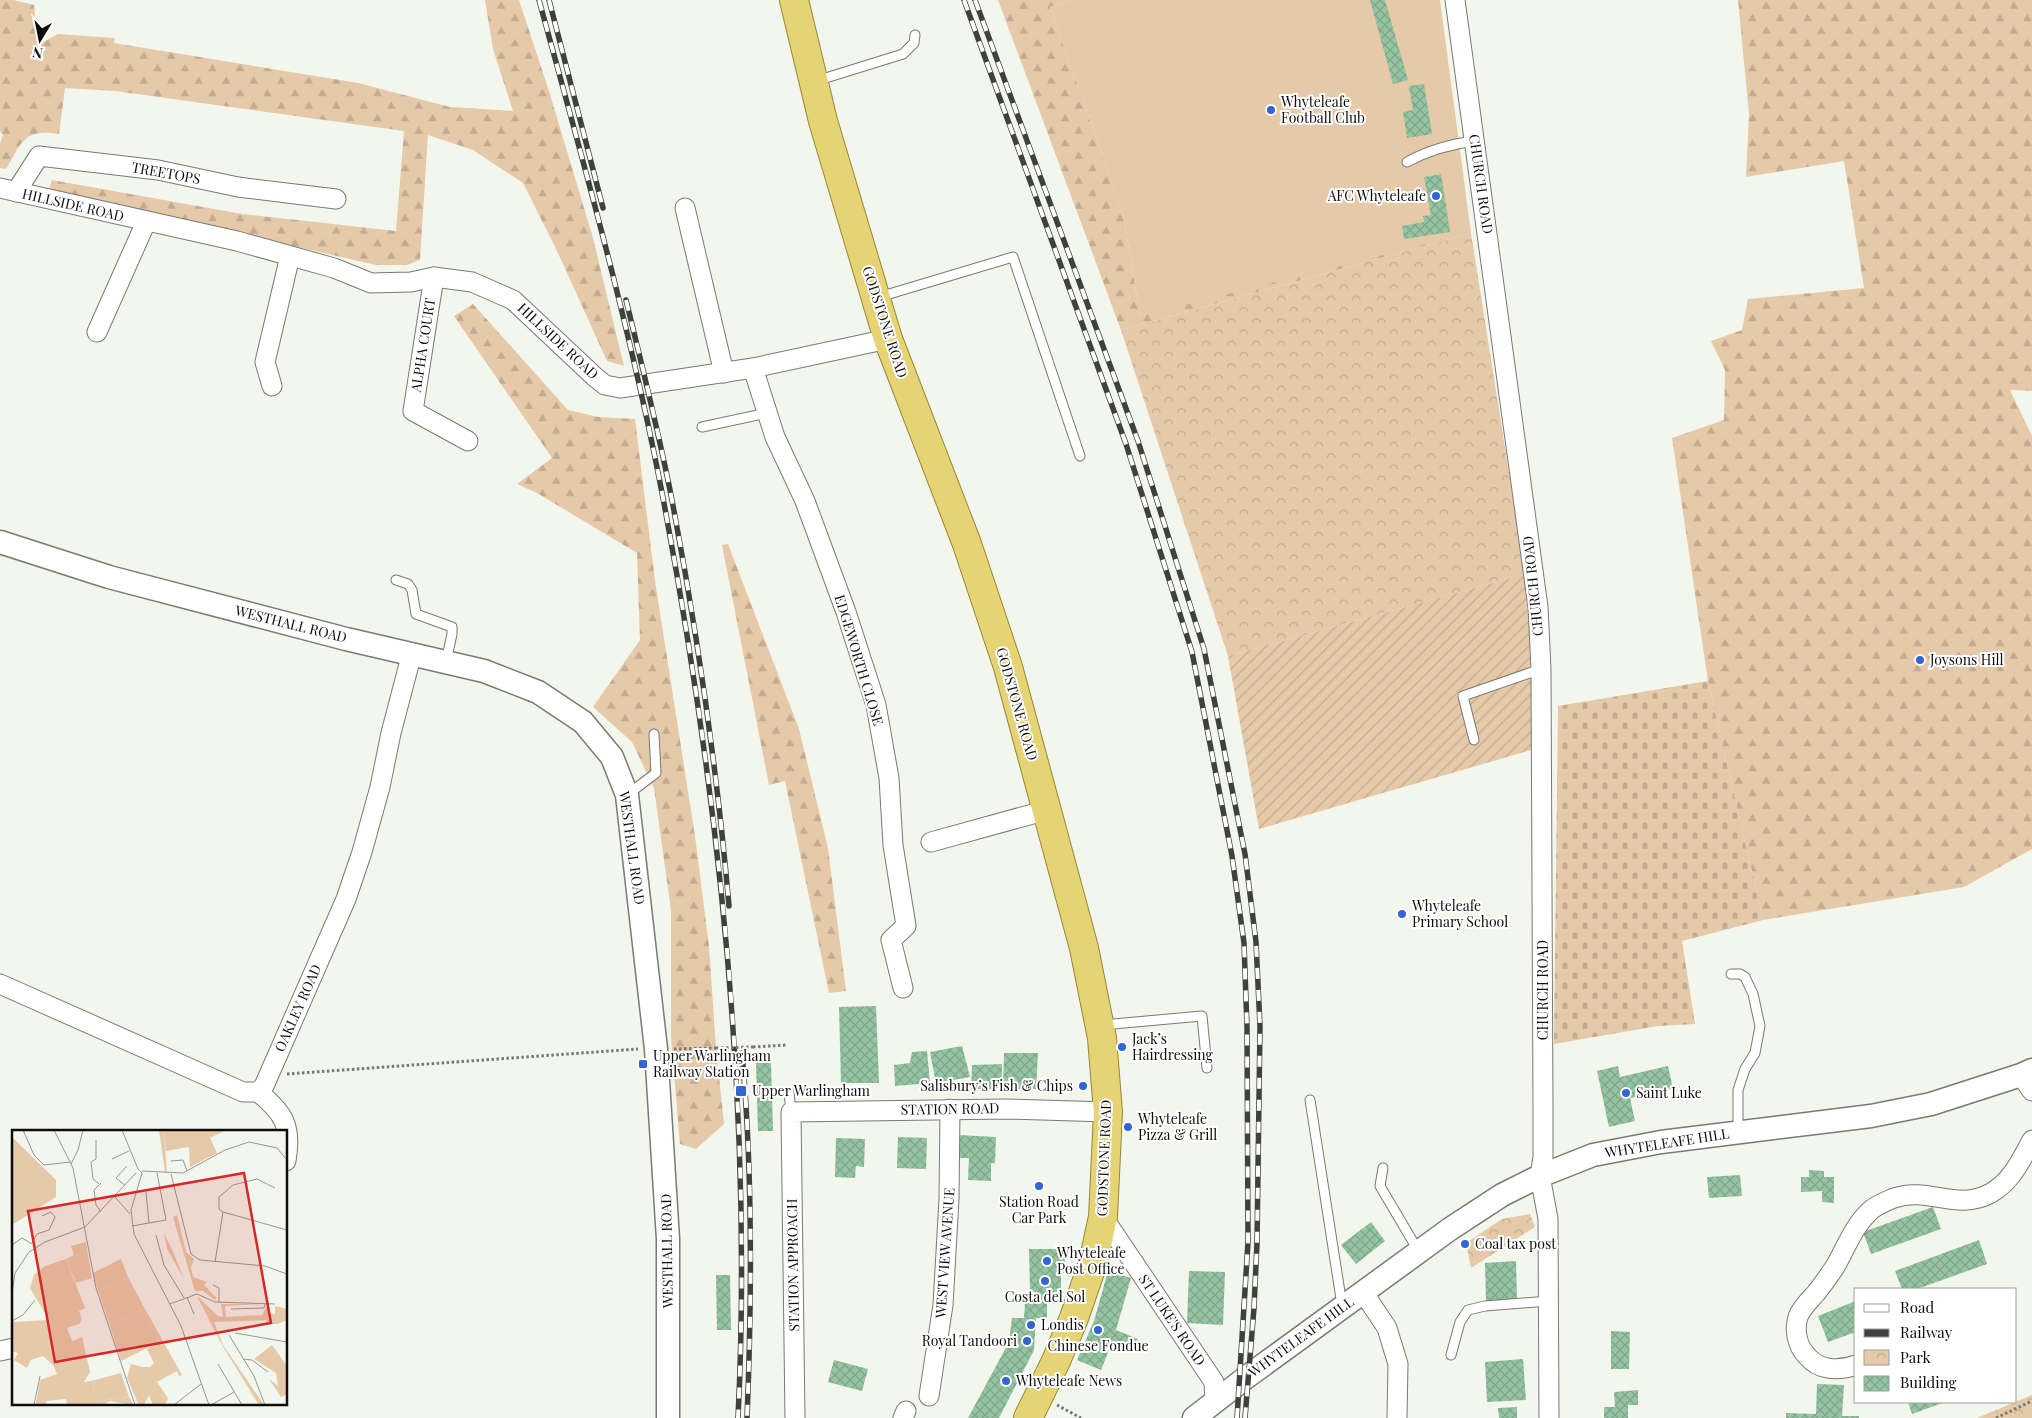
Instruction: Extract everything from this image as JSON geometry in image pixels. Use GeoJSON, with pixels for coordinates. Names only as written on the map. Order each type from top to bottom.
{"type":"FeatureCollection","features":[{"type":"Feature","properties":{"kind":"highway","name":"GODSTONE ROAD"},"geometry":{"type":"LineString","coordinates":[[794,0],[823,121],[888,339],[967,544],[1008,667],[1084,948],[1100,1026],[1108,1112],[1103,1217],[1092,1263],[1074,1318],[1056,1361],[1028,1418]]}},
{"type":"Feature","properties":{"kind":"street","name":"CHURCH ROAD"},"geometry":{"type":"LineString","coordinates":[[1455,0],[1538,607],[1541,669],[1543,1108],[1543,1157],[1540,1176],[1548,1219],[1549,1418]]}},
{"type":"Feature","properties":{"kind":"street","name":"TREETOPS"},"geometry":{"type":"LineString","coordinates":[[8,190],[39,156],[158,170],[238,186],[336,199]]}},
{"type":"Feature","properties":{"kind":"street","name":"HILLSIDE ROAD"},"geometry":{"type":"LineString","coordinates":[[8,190],[237,241],[334,268],[371,282],[411,282],[434,277],[472,282],[513,300],[605,385],[620,388],[753,368],[888,339]]}},
{"type":"Feature","properties":{"kind":"street"},"geometry":{"type":"LineString","coordinates":[[685,208],[724,373]]}},
{"type":"Feature","properties":{"kind":"street"},"geometry":{"type":"LineString","coordinates":[[97,332],[146,222]]}},
{"type":"Feature","properties":{"kind":"street"},"geometry":{"type":"LineString","coordinates":[[272,386],[264,362],[290,256]]}},
{"type":"Feature","properties":{"kind":"street","name":"ALPHA COURT"},"geometry":{"type":"LineString","coordinates":[[434,277],[412,411],[468,441]]}},
{"type":"Feature","properties":{"kind":"street","name":"EDGEWORTH CLOSE"},"geometry":{"type":"LineString","coordinates":[[753,368],[767,413],[805,501],[846,612],[876,705],[889,778],[893,845],[906,926],[891,940],[903,988]]}},
{"type":"Feature","properties":{"kind":"street","name":"WESTHALL ROAD"},"geometry":{"type":"LineString","coordinates":[[0,542],[110,578],[346,639],[412,653],[484,672],[538,692],[583,722],[612,757],[627,795],[656,1049],[668,1239],[668,1418]]}},
{"type":"Feature","properties":{"kind":"street","name":"OAKLEY ROAD"},"geometry":{"type":"LineString","coordinates":[[258,1092],[264,1086],[346,899],[362,852],[380,786],[391,733],[412,653]]}},
{"type":"Feature","properties":{"kind":"street"},"geometry":{"type":"LineString","coordinates":[[931,842],[1047,810]]}},
{"type":"Feature","properties":{"kind":"street"},"geometry":{"type":"LineString","coordinates":[[0,984],[243,1092],[258,1092],[277,1108],[286,1125],[286,1130]]}},
{"type":"Feature","properties":{"kind":"street","name":"WHYTELEAFE HILL"},"geometry":{"type":"LineString","coordinates":[[1194,1418],[1419,1252],[1502,1195],[1540,1176],[1593,1155],[1661,1142],[1871,1116],[1931,1104],[2028,1078]]}},
{"type":"Feature","properties":{"kind":"street","name":"STATION ROAD"},"geometry":{"type":"LineString","coordinates":[[791,1112],[950,1109],[1108,1112]]}},
{"type":"Feature","properties":{"kind":"street","name":"WEST VIEW AVENUE"},"geometry":{"type":"LineString","coordinates":[[929,1396],[943,1305],[949,1199],[950,1109]]}},
{"type":"Feature","properties":{"kind":"street","name":"STATION APPROACH"},"geometry":{"type":"LineString","coordinates":[[791,1112],[795,1418]]}},
{"type":"Feature","properties":{"kind":"street"},"geometry":{"type":"LineString","coordinates":[[1854,1366],[1836,1370],[1824,1368],[1814,1363],[1800,1347],[1796,1326],[1800,1313],[1832,1271],[1853,1235],[1870,1211],[1896,1197],[1917,1194],[1956,1201],[1968,1200],[1990,1193],[2011,1177],[2032,1140]]}},
{"type":"Feature","properties":{"kind":"street","name":"ST LUKE'S ROAD"},"geometry":{"type":"LineString","coordinates":[[1103,1217],[1214,1382],[1215,1401]]}},
{"type":"Feature","properties":{"kind":"street"},"geometry":{"type":"LineString","coordinates":[[1364,1292],[1387,1328],[1398,1364],[1397,1418]]}},
{"type":"Feature","properties":{"kind":"lane"},"geometry":{"type":"LineString","coordinates":[[813,82],[903,54],[914,43],[915,35]]}},
{"type":"Feature","properties":{"kind":"lane"},"geometry":{"type":"LineString","coordinates":[[1407,162],[1447,145],[1475,141]]}},
{"type":"Feature","properties":{"kind":"lane"},"geometry":{"type":"LineString","coordinates":[[876,298],[1013,257],[1080,456]]}},
{"type":"Feature","properties":{"kind":"lane"},"geometry":{"type":"LineString","coordinates":[[702,427],[767,413]]}},
{"type":"Feature","properties":{"kind":"lane"},"geometry":{"type":"LineString","coordinates":[[396,580],[408,584],[412,590],[416,614],[452,627],[446,662]]}},
{"type":"Feature","properties":{"kind":"lane"},"geometry":{"type":"LineString","coordinates":[[1474,740],[1463,696],[1541,669]]}},
{"type":"Feature","properties":{"kind":"lane"},"geometry":{"type":"LineString","coordinates":[[627,795],[656,773],[654,734]]}},
{"type":"Feature","properties":{"kind":"lane"},"geometry":{"type":"LineString","coordinates":[[1731,974],[1740,974],[1745,977],[1753,994],[1760,1026],[1755,1053],[1745,1069],[1738,1090],[1738,1132]]}},
{"type":"Feature","properties":{"kind":"lane"},"geometry":{"type":"LineString","coordinates":[[1100,1026],[1202,1016],[1207,1068]]}},
{"type":"Feature","properties":{"kind":"lane"},"geometry":{"type":"LineString","coordinates":[[789,1092],[791,1112]]}},
{"type":"Feature","properties":{"kind":"lane"},"geometry":{"type":"LineString","coordinates":[[1310,1100],[1342,1308]]}},
{"type":"Feature","properties":{"kind":"lane"},"geometry":{"type":"LineString","coordinates":[[1383,1168],[1380,1186],[1419,1252]]}},
{"type":"Feature","properties":{"kind":"lane"},"geometry":{"type":"LineString","coordinates":[[1451,1355],[1460,1322],[1468,1310],[1485,1306],[1548,1301]]}},
{"type":"Feature","properties":{"kind":"path"},"geometry":{"type":"LineString","coordinates":[[269,1075],[605,1050],[786,1045]]}},
{"type":"Feature","properties":{"kind":"path"},"geometry":{"type":"LineString","coordinates":[[1996,1418],[2032,1402]]}},
{"type":"Feature","properties":{"kind":"green space"},"geometry":{"type":"Polygon","coordinates":[[[0,0],[13,0],[34,5],[38,45],[58,34],[115,38],[114,43],[358,83],[450,107],[513,111],[493,49],[485,0],[519,0],[549,91],[593,238],[624,366],[607,361],[558,253],[523,183],[473,150],[428,135],[420,260],[407,265],[376,265],[49,190],[52,180],[242,214],[396,231],[404,131],[115,91],[65,88],[59,134],[38,133],[31,135],[21,144],[6,169],[0,168],[0,143],[3,135],[0,131],[0,0]]]}},
{"type":"Feature","properties":{"kind":"green space"},"geometry":{"type":"Polygon","coordinates":[[[998,0],[1071,0],[1050,7],[1123,213],[1140,316],[1356,254],[1471,233],[1121,330],[998,0]]]}},
{"type":"Feature","properties":{"kind":"green space","name":"Whyteleafe Football Club"},"geometry":{"type":"Polygon","coordinates":[[[1071,0],[1440,0],[1471,233],[1140,316],[1123,213],[1050,7],[1071,0]]]}},
{"type":"Feature","properties":{"kind":"green space"},"geometry":{"type":"Polygon","coordinates":[[[1738,0],[2032,0],[2032,391],[2010,390],[2032,436],[2032,849],[1964,887],[1763,920],[1708,681],[1672,438],[1724,420],[1725,370],[1711,341],[1742,330],[1748,299],[1864,288],[1844,161],[1746,177],[1749,114],[1738,0]]]}},
{"type":"Feature","properties":{"kind":"green space"},"geometry":{"type":"Polygon","coordinates":[[[1471,233],[1525,574],[1228,656],[1121,330],[1471,233]]]}},
{"type":"Feature","properties":{"kind":"green space"},"geometry":{"type":"Polygon","coordinates":[[[473,304],[568,410],[598,417],[635,419],[655,581],[695,836],[709,946],[716,1048],[724,1124],[696,1149],[680,1144],[671,1038],[671,910],[654,788],[632,742],[593,707],[640,640],[637,553],[537,493],[517,484],[552,458],[454,316],[473,304]]]}},
{"type":"Feature","properties":{"kind":"green space"},"geometry":{"type":"Polygon","coordinates":[[[728,544],[799,729],[828,848],[846,991],[829,993],[785,781],[769,785],[722,545],[728,544]]]}},
{"type":"Feature","properties":{"kind":"green space"},"geometry":{"type":"Polygon","coordinates":[[[1525,574],[1538,748],[1259,829],[1228,656],[1525,574]]]}},
{"type":"Feature","properties":{"kind":"green space"},"geometry":{"type":"Polygon","coordinates":[[[1708,681],[1763,920],[1682,941],[1695,1024],[1658,1026],[1554,1044],[1558,706],[1708,681]]]}},
{"type":"Feature","properties":{"kind":"green space"},"geometry":{"type":"Polygon","coordinates":[[[1530,1214],[1535,1227],[1471,1268],[1466,1243],[1502,1219],[1530,1214]]]}},
{"type":"Feature","properties":{"kind":"green space"},"geometry":{"type":"Polygon","coordinates":[[[2032,1395],[2032,1418],[1977,1418],[2017,1403],[2017,1401],[2032,1395]]]}},
{"type":"Feature","properties":{"kind":"building"},"geometry":{"type":"Polygon","coordinates":[[[1370,0],[1385,0],[1408,80],[1393,84],[1370,0]]]}},
{"type":"Feature","properties":{"kind":"building"},"geometry":{"type":"Polygon","coordinates":[[[1424,84],[1432,134],[1407,138],[1403,112],[1413,110],[1409,86],[1424,84]]]}},
{"type":"Feature","properties":{"kind":"building","name":"AFC Whyteleafe"},"geometry":{"type":"Polygon","coordinates":[[[1441,174],[1450,232],[1404,239],[1402,226],[1424,222],[1423,216],[1431,215],[1424,177],[1441,174]]]}},
{"type":"Feature","properties":{"kind":"building"},"geometry":{"type":"Polygon","coordinates":[[[876,1006],[879,1083],[841,1083],[839,1007],[876,1006]]]}},
{"type":"Feature","properties":{"kind":"building"},"geometry":{"type":"Polygon","coordinates":[[[962,1046],[970,1077],[936,1083],[930,1052],[962,1046]]]}},
{"type":"Feature","properties":{"kind":"building"},"geometry":{"type":"Polygon","coordinates":[[[927,1051],[930,1083],[895,1086],[894,1065],[910,1063],[912,1052],[927,1051]]]}},
{"type":"Feature","properties":{"kind":"building"},"geometry":{"type":"Polygon","coordinates":[[[1004,1053],[1038,1053],[1036,1089],[1003,1089],[1004,1053]]]}},
{"type":"Feature","properties":{"kind":"building"},"geometry":{"type":"Polygon","coordinates":[[[756,1063],[771,1063],[773,1131],[758,1131],[756,1063]]]}},
{"type":"Feature","properties":{"kind":"building"},"geometry":{"type":"Polygon","coordinates":[[[1002,1064],[1002,1089],[971,1089],[972,1065],[1002,1064]]]}},
{"type":"Feature","properties":{"kind":"building","name":"Saint Luke"},"geometry":{"type":"Polygon","coordinates":[[[1618,1066],[1620,1077],[1668,1066],[1673,1089],[1630,1098],[1635,1121],[1609,1127],[1597,1071],[1618,1066]]]}},
{"type":"Feature","properties":{"kind":"building"},"geometry":{"type":"Polygon","coordinates":[[[959,1135],[996,1137],[995,1163],[991,1163],[991,1181],[968,1180],[969,1158],[958,1158],[959,1135]]]}},
{"type":"Feature","properties":{"kind":"building"},"geometry":{"type":"Polygon","coordinates":[[[898,1137],[927,1138],[926,1169],[897,1168],[898,1137]]]}},
{"type":"Feature","properties":{"kind":"building"},"geometry":{"type":"Polygon","coordinates":[[[836,1138],[865,1139],[864,1167],[856,1166],[855,1178],[835,1177],[836,1138]]]}},
{"type":"Feature","properties":{"kind":"building"},"geometry":{"type":"Polygon","coordinates":[[[1809,1170],[1824,1171],[1824,1177],[1834,1177],[1834,1203],[1822,1202],[1822,1191],[1801,1192],[1801,1177],[1809,1177],[1809,1170]]]}},
{"type":"Feature","properties":{"kind":"building"},"geometry":{"type":"Polygon","coordinates":[[[1740,1175],[1742,1196],[1709,1198],[1707,1177],[1740,1175]]]}},
{"type":"Feature","properties":{"kind":"building"},"geometry":{"type":"Polygon","coordinates":[[[1933,1207],[1941,1229],[1871,1254],[1863,1232],[1933,1207]]]}},
{"type":"Feature","properties":{"kind":"building"},"geometry":{"type":"Polygon","coordinates":[[[1371,1222],[1385,1241],[1356,1264],[1341,1245],[1371,1222]]]}},
{"type":"Feature","properties":{"kind":"building"},"geometry":{"type":"Polygon","coordinates":[[[1979,1240],[1987,1264],[1920,1288],[1902,1288],[1895,1271],[1979,1240]]]}},
{"type":"Feature","properties":{"kind":"building"},"geometry":{"type":"Polygon","coordinates":[[[1029,1249],[1065,1249],[1065,1273],[1061,1272],[1061,1289],[1057,1289],[1057,1304],[1047,1304],[1047,1319],[1036,1318],[1034,1350],[999,1418],[968,1418],[1009,1342],[1012,1318],[1024,1318],[1025,1303],[1028,1303],[1030,1289],[1029,1249]]]}},
{"type":"Feature","properties":{"kind":"building"},"geometry":{"type":"Polygon","coordinates":[[[1516,1261],[1517,1300],[1486,1301],[1485,1263],[1516,1261]]]}},
{"type":"Feature","properties":{"kind":"building"},"geometry":{"type":"Polygon","coordinates":[[[1108,1271],[1131,1278],[1116,1330],[1138,1339],[1132,1353],[1111,1345],[1101,1370],[1077,1360],[1094,1321],[1108,1271]]]}},
{"type":"Feature","properties":{"kind":"building"},"geometry":{"type":"Polygon","coordinates":[[[1189,1271],[1225,1272],[1223,1325],[1187,1323],[1189,1271]]]}},
{"type":"Feature","properties":{"kind":"building"},"geometry":{"type":"Polygon","coordinates":[[[716,1275],[730,1275],[731,1330],[717,1330],[716,1275]]]}},
{"type":"Feature","properties":{"kind":"building"},"geometry":{"type":"Polygon","coordinates":[[[1854,1302],[1854,1333],[1828,1342],[1818,1316],[1854,1302]]]}},
{"type":"Feature","properties":{"kind":"building"},"geometry":{"type":"Polygon","coordinates":[[[1611,1331],[1630,1332],[1629,1369],[1611,1369],[1611,1331]]]}},
{"type":"Feature","properties":{"kind":"building"},"geometry":{"type":"Polygon","coordinates":[[[1523,1359],[1526,1400],[1487,1402],[1485,1362],[1523,1359]]]}},
{"type":"Feature","properties":{"kind":"building"},"geometry":{"type":"Polygon","coordinates":[[[834,1360],[868,1369],[862,1391],[828,1382],[834,1360]]]}},
{"type":"Feature","properties":{"kind":"building"},"geometry":{"type":"Polygon","coordinates":[[[1817,1384],[1844,1385],[1842,1416],[1859,1416],[1859,1418],[1786,1418],[1786,1413],[1816,1414],[1817,1384]]]}},
{"type":"Feature","properties":{"kind":"building"},"geometry":{"type":"Polygon","coordinates":[[[1638,1390],[1638,1405],[1628,1405],[1628,1418],[1604,1418],[1604,1407],[1615,1407],[1614,1392],[1638,1390]]]}},
{"type":"Feature","properties":{"kind":"building"},"geometry":{"type":"Polygon","coordinates":[[[1908,1403],[1942,1403],[1912,1414],[1908,1403]]]}},
{"type":"Feature","properties":{"kind":"building"},"geometry":{"type":"Polygon","coordinates":[[[1517,1407],[1517,1418],[1499,1418],[1498,1408],[1517,1407]]]}},
{"type":"Feature","properties":{"kind":"railway"},"geometry":{"type":"LineString","coordinates":[[539,0],[622,310],[650,435],[683,612],[701,726],[728,956],[736,1071],[741,1187],[738,1418]]}},
{"type":"Feature","properties":{"kind":"railway"},"geometry":{"type":"LineString","coordinates":[[549,0],[603,208]]}},
{"type":"Feature","properties":{"kind":"railway"},"geometry":{"type":"LineString","coordinates":[[964,0],[1126,444],[1192,652],[1232,856],[1244,943],[1247,1027],[1248,1242],[1237,1418]]}},
{"type":"Feature","properties":{"kind":"railway"},"geometry":{"type":"LineString","coordinates":[[975,0],[1138,441],[1204,649],[1245,854],[1256,942],[1260,1026],[1257,1243],[1245,1418]]}},
{"type":"Feature","properties":{"kind":"railway"},"geometry":{"type":"LineString","coordinates":[[626,300],[666,471],[689,597],[712,751],[729,906]]}},
{"type":"Feature","properties":{"kind":"railway"},"geometry":{"type":"LineString","coordinates":[[742,1053],[746,1098],[751,1235],[747,1418]]}},
{"type":"Feature","properties":{"kind":"place","name":"Whyteleafe Football Club"},"geometry":{"type":"Point","coordinates":[1271,110]}},
{"type":"Feature","properties":{"kind":"place","name":"AFC Whyteleafe"},"geometry":{"type":"Point","coordinates":[1436,196]}},
{"type":"Feature","properties":{"kind":"place","name":"Joysons Hill"},"geometry":{"type":"Point","coordinates":[1920,660]}},
{"type":"Feature","properties":{"kind":"place","name":"Whyteleafe Primary School"},"geometry":{"type":"Point","coordinates":[1402,914]}},
{"type":"Feature","properties":{"kind":"place","name":"Jack’s Hairdressing"},"geometry":{"type":"Point","coordinates":[1122,1047]}},
{"type":"Feature","properties":{"kind":"place","name":"Upper Warlingham Railway Station"},"geometry":{"type":"Point","coordinates":[643,1064]}},
{"type":"Feature","properties":{"kind":"place","name":"Salisbury’s Fish & Chips"},"geometry":{"type":"Point","coordinates":[1083,1086]}},
{"type":"Feature","properties":{"kind":"place","name":"Upper Warlingham"},"geometry":{"type":"Point","coordinates":[741,1091]}},
{"type":"Feature","properties":{"kind":"place","name":"Saint Luke"},"geometry":{"type":"Point","coordinates":[1626,1093]}},
{"type":"Feature","properties":{"kind":"place","name":"Whyteleafe Pizza & Grill"},"geometry":{"type":"Point","coordinates":[1128,1127]}},
{"type":"Feature","properties":{"kind":"place","name":"Station Road Car Park"},"geometry":{"type":"Point","coordinates":[1039,1186]}},
{"type":"Feature","properties":{"kind":"place","name":"Coal tax post"},"geometry":{"type":"Point","coordinates":[1465,1244]}},
{"type":"Feature","properties":{"kind":"place","name":"Whyteleafe Post Office"},"geometry":{"type":"Point","coordinates":[1047,1261]}},
{"type":"Feature","properties":{"kind":"place","name":"Costa del Sol"},"geometry":{"type":"Point","coordinates":[1045,1281]}},
{"type":"Feature","properties":{"kind":"place","name":"Londis"},"geometry":{"type":"Point","coordinates":[1031,1325]}},
{"type":"Feature","properties":{"kind":"place","name":"Chinese Fondue"},"geometry":{"type":"Point","coordinates":[1098,1330]}},
{"type":"Feature","properties":{"kind":"place","name":"Royal Tandoori"},"geometry":{"type":"Point","coordinates":[1027,1341]}},
{"type":"Feature","properties":{"kind":"place","name":"Whyteleafe News"},"geometry":{"type":"Point","coordinates":[1006,1381]}}]}
